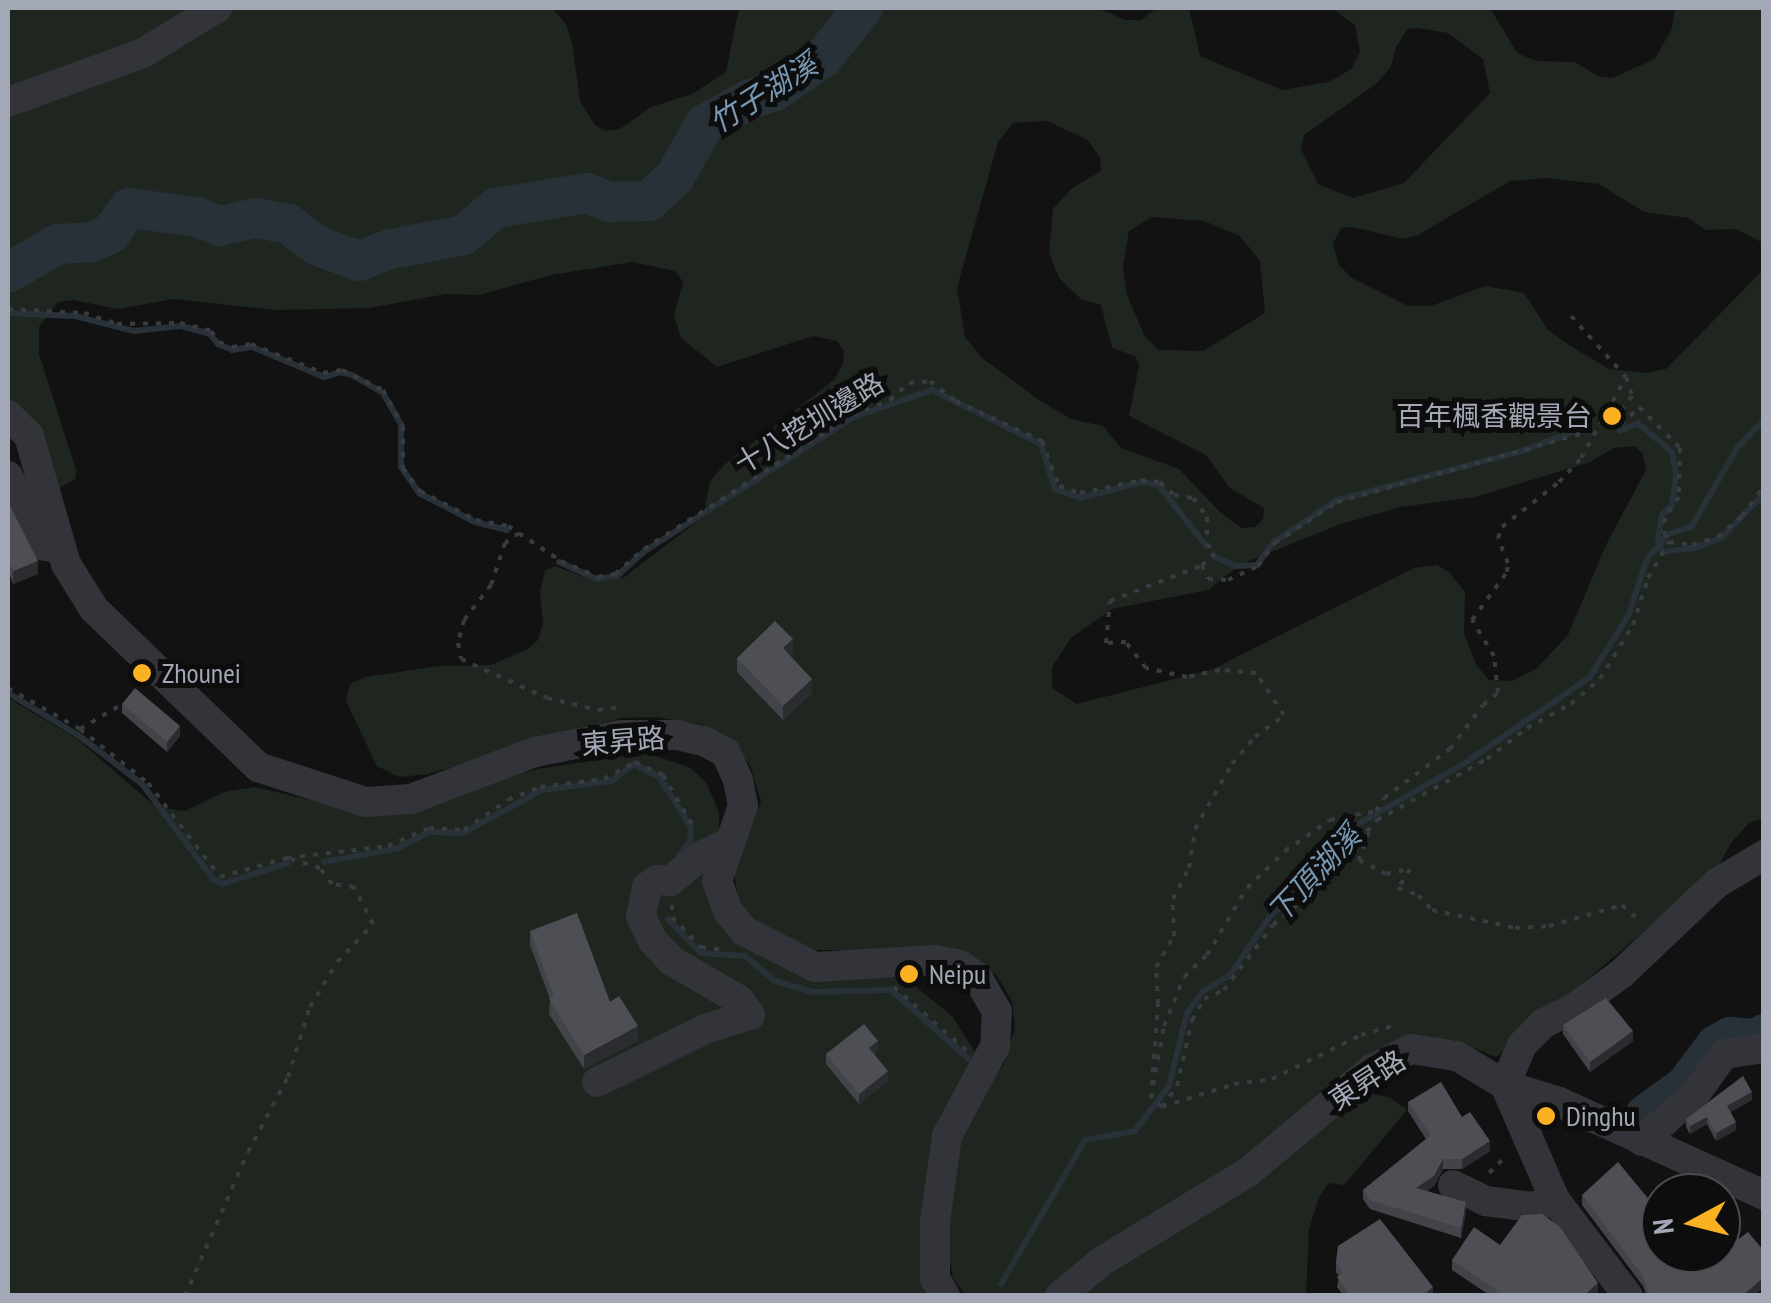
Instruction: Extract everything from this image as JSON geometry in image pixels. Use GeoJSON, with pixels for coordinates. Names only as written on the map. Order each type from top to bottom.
{"type":"FeatureCollection","features":[{"type":"Feature","properties":{"kind":"street"},"geometry":{"type":"LineString","coordinates":[[8,102],[143,53],[217,8]]}},
{"type":"Feature","properties":{"kind":"street","name":"東昇路"},"geometry":{"type":"LineString","coordinates":[[8,415],[29,436],[61,549],[94,610],[258,767],[366,802],[411,799],[535,752],[621,736],[677,735],[704,742],[726,753],[738,780],[743,806],[726,844],[717,881],[728,911],[744,930],[815,968],[935,960],[960,964],[977,977],[997,1011],[995,1046],[948,1136],[935,1222],[935,1278],[945,1296]]}},
{"type":"Feature","properties":{"kind":"street"},"geometry":{"type":"LineString","coordinates":[[8,476],[42,545],[61,549]]}},
{"type":"Feature","properties":{"kind":"street"},"geometry":{"type":"LineString","coordinates":[[598,1082],[705,1029],[750,1016],[739,1000],[672,961],[653,941],[641,916],[647,886],[675,878],[700,856],[726,844]]}},
{"type":"Feature","properties":{"kind":"street"},"geometry":{"type":"LineString","coordinates":[[1628,1296],[1555,1200],[1505,1085],[1522,1045],[1544,1024],[1574,1009],[1621,974],[1717,883],[1764,855]]}},
{"type":"Feature","properties":{"kind":"street"},"geometry":{"type":"LineString","coordinates":[[1642,1141],[1696,1093],[1724,1054],[1764,1048]]}},
{"type":"Feature","properties":{"kind":"street","name":"東昇路"},"geometry":{"type":"LineString","coordinates":[[1060,1296],[1102,1261],[1247,1172],[1372,1069],[1411,1049],[1457,1056],[1505,1085],[1559,1102],[1764,1194]]}},
{"type":"Feature","properties":{"kind":"street"},"geometry":{"type":"LineString","coordinates":[[1461,1189],[1532,1208],[1555,1200]]}},
{"type":"Feature","properties":{"kind":"path","name":"十八挖圳邊路"},"geometry":{"type":"LineString","coordinates":[[8,309],[84,313],[117,324],[180,323],[211,332],[219,342],[232,347],[252,344],[323,373],[342,370],[383,390],[403,426],[404,468],[420,491],[476,520],[495,521],[561,561],[598,577],[615,574],[644,549],[853,415],[890,400],[910,383],[930,381],[956,401],[1042,442],[1059,486],[1080,494],[1140,480],[1160,482],[1174,496],[1193,498],[1207,516],[1207,544],[1215,554],[1202,565]]}},
{"type":"Feature","properties":{"kind":"path"},"geometry":{"type":"LineString","coordinates":[[1572,316],[1626,376],[1632,396],[1613,420],[1620,425],[1638,407],[1680,448],[1680,497],[1665,518],[1664,533],[1669,542]]}},
{"type":"Feature","properties":{"kind":"path"},"geometry":{"type":"LineString","coordinates":[[1377,820],[1376,811],[1384,798],[1450,749],[1483,704],[1498,693],[1494,656],[1472,620],[1507,572],[1508,563],[1498,538],[1502,528],[1560,482],[1582,458],[1626,376]]}},
{"type":"Feature","properties":{"kind":"path"},"geometry":{"type":"LineString","coordinates":[[1152,1099],[1158,1004],[1156,967],[1174,936],[1173,899],[1189,868],[1195,829],[1232,764],[1255,736],[1284,716],[1256,673],[1220,670],[1187,677],[1146,668],[1126,642],[1106,643],[1110,601],[1202,565],[1208,579],[1228,580],[1258,566],[1275,544],[1337,502],[1598,429]]}},
{"type":"Feature","properties":{"kind":"path"},"geometry":{"type":"LineString","coordinates":[[1669,542],[1692,546],[1718,536],[1742,516],[1764,486]]}},
{"type":"Feature","properties":{"kind":"path"},"geometry":{"type":"LineString","coordinates":[[519,534],[505,542],[491,585],[464,620],[458,644],[461,659],[547,698],[598,710],[631,708]]}},
{"type":"Feature","properties":{"kind":"path"},"geometry":{"type":"LineString","coordinates":[[1162,1108],[1177,1086],[1192,1020],[1204,999],[1224,990],[1273,925],[1315,890],[1377,820],[1487,759],[1526,728],[1571,704],[1600,678],[1632,625],[1648,578],[1669,542]]}},
{"type":"Feature","properties":{"kind":"path"},"geometry":{"type":"LineString","coordinates":[[8,688],[80,729],[148,783],[220,877],[286,858],[343,855],[388,846],[430,828],[464,830],[508,800],[540,787],[604,780],[635,762],[663,775],[697,828],[675,878],[672,918],[701,948],[734,951]]}},
{"type":"Feature","properties":{"kind":"path"},"geometry":{"type":"LineString","coordinates":[[80,729],[92,718],[119,710],[126,699]]}},
{"type":"Feature","properties":{"kind":"path"},"geometry":{"type":"LineString","coordinates":[[1152,1099],[1164,1026],[1184,977],[1207,954],[1247,888],[1285,851],[1330,820],[1376,811]]}},
{"type":"Feature","properties":{"kind":"path"},"geometry":{"type":"LineString","coordinates":[[1370,828],[1360,860],[1386,874],[1410,868],[1398,888],[1418,895],[1432,910],[1516,928],[1549,926],[1622,905]]}},
{"type":"Feature","properties":{"kind":"path"},"geometry":{"type":"LineString","coordinates":[[185,1296],[248,1152],[288,1077],[310,1007],[337,962],[373,924],[354,887],[332,884],[320,868],[286,858]]}},
{"type":"Feature","properties":{"kind":"path"},"geometry":{"type":"LineString","coordinates":[[889,986],[983,1066]]}},
{"type":"Feature","properties":{"kind":"path"},"geometry":{"type":"LineString","coordinates":[[1162,1108],[1234,1084],[1272,1079],[1361,1035],[1396,1025],[1411,1049]]}},
{"type":"Feature","properties":{"kind":"path"},"geometry":{"type":"LineString","coordinates":[[1152,1099],[1162,1108]]}},
{"type":"Feature","properties":{"kind":"path"},"geometry":{"type":"LineString","coordinates":[[1461,1189],[1527,1141]]}},
{"type":"Feature","properties":{"kind":"shaded area"},"geometry":{"type":"Polygon","coordinates":[[[8,8],[552,8],[566,24],[572,42],[580,101],[595,125],[606,131],[620,129],[651,107],[692,94],[726,72],[739,8],[1099,8],[1125,20],[1141,20],[1157,8],[1189,8],[1200,56],[1282,90],[1329,82],[1351,69],[1360,52],[1355,25],[1332,8],[1490,8],[1517,53],[1536,61],[1575,62],[1597,76],[1612,78],[1655,59],[1672,28],[1675,8],[1763,8],[1763,243],[1736,229],[1706,230],[1688,218],[1644,212],[1599,184],[1547,178],[1510,181],[1418,235],[1403,239],[1341,228],[1333,244],[1339,265],[1352,278],[1408,306],[1431,306],[1485,286],[1524,293],[1548,330],[1569,345],[1609,369],[1645,373],[1666,369],[1763,270],[1763,818],[1749,823],[1731,843],[1716,870],[1496,1057],[1454,1040],[1418,1039],[1042,1295],[966,1295],[953,1278],[943,1208],[964,1122],[1003,1065],[1015,1028],[1012,1001],[997,976],[959,950],[816,950],[772,936],[753,922],[738,897],[734,874],[761,801],[750,765],[722,735],[701,724],[655,717],[621,718],[428,774],[399,777],[377,766],[346,701],[350,684],[366,677],[438,666],[491,665],[528,649],[538,640],[543,623],[540,592],[545,570],[555,566],[594,581],[623,578],[703,517],[710,481],[724,465],[835,379],[844,351],[837,341],[813,336],[717,367],[681,338],[674,315],[683,282],[675,271],[632,262],[551,275],[480,295],[446,294],[370,308],[275,310],[174,299],[117,309],[74,300],[58,302],[39,327],[39,354],[76,470],[75,479],[58,489],[8,403],[8,8]],[[1407,29],[1396,47],[1391,67],[1376,84],[1304,135],[1301,149],[1318,184],[1353,198],[1404,183],[1490,93],[1483,59],[1448,33],[1407,29]],[[1047,121],[1013,123],[998,142],[957,288],[965,337],[982,358],[1039,400],[1071,419],[1103,426],[1121,448],[1179,469],[1220,512],[1241,528],[1255,527],[1263,519],[1264,508],[1230,488],[1206,455],[1129,416],[1139,365],[1135,356],[1112,348],[1101,305],[1081,299],[1059,278],[1049,253],[1053,209],[1071,189],[1101,171],[1100,158],[1088,140],[1047,121]],[[1152,217],[1129,231],[1123,267],[1127,295],[1144,335],[1158,350],[1203,351],[1265,313],[1260,261],[1240,236],[1204,221],[1152,217]],[[1635,446],[1614,448],[1588,463],[1475,497],[1401,507],[1341,524],[1241,564],[1208,590],[1112,609],[1071,638],[1052,667],[1052,688],[1077,704],[1213,669],[1414,568],[1437,565],[1449,572],[1465,592],[1464,634],[1477,666],[1489,680],[1512,681],[1536,669],[1568,635],[1606,545],[1646,470],[1643,454],[1635,446]]]}},
{"type":"Feature","properties":{"kind":"shaded area"},"geometry":{"type":"Polygon","coordinates":[[[8,698],[76,738],[156,807],[185,811],[224,792],[255,787],[361,812],[537,769],[645,753],[689,767],[706,782],[719,812],[719,837],[708,896],[723,924],[911,983],[952,1016],[973,1049],[976,1057],[943,1135],[934,1295],[8,1296],[8,698]]]}},
{"type":"Feature","properties":{"kind":"shaded area"},"geometry":{"type":"Polygon","coordinates":[[[1361,1091],[1391,1098],[1407,1110],[1344,1185],[1329,1183],[1319,1197],[1309,1229],[1306,1295],[1072,1296],[1361,1091]]]}},
{"type":"Feature","properties":{"kind":"building"},"geometry":{"type":"Polygon","coordinates":[[[8,502],[38,561],[13,571],[8,557],[8,502]]]}},
{"type":"Feature","properties":{"kind":"building"},"geometry":{"type":"Polygon","coordinates":[[[775,621],[793,639],[783,648],[812,679],[783,706],[737,658],[775,621]]]}},
{"type":"Feature","properties":{"kind":"building"},"geometry":{"type":"Polygon","coordinates":[[[135,688],[180,726],[167,742],[122,704],[135,688]]]}},
{"type":"Feature","properties":{"kind":"building"},"geometry":{"type":"Polygon","coordinates":[[[577,913],[610,1002],[619,996],[638,1026],[584,1055],[549,999],[554,996],[530,931],[577,913]]]}},
{"type":"Feature","properties":{"kind":"building"},"geometry":{"type":"Polygon","coordinates":[[[1606,998],[1633,1031],[1590,1062],[1563,1025],[1606,998]]]}},
{"type":"Feature","properties":{"kind":"building"},"geometry":{"type":"Polygon","coordinates":[[[864,1024],[878,1041],[869,1048],[888,1071],[859,1094],[826,1054],[864,1024]]]}},
{"type":"Feature","properties":{"kind":"building"},"geometry":{"type":"Polygon","coordinates":[[[1743,1076],[1752,1092],[1727,1106],[1736,1122],[1716,1133],[1707,1117],[1690,1126],[1686,1119],[1743,1076]]]}},
{"type":"Feature","properties":{"kind":"building"},"geometry":{"type":"Polygon","coordinates":[[[1441,1082],[1462,1117],[1470,1112],[1490,1141],[1462,1159],[1443,1159],[1434,1176],[1416,1188],[1466,1202],[1461,1228],[1370,1200],[1363,1190],[1431,1135],[1408,1102],[1441,1082]]]}},
{"type":"Feature","properties":{"kind":"building"},"geometry":{"type":"Polygon","coordinates":[[[1618,1162],[1641,1190],[1641,1273],[1741,1273],[1741,1237],[1748,1232],[1764,1251],[1764,1277],[1742,1296],[1650,1296],[1643,1276],[1582,1195],[1618,1162]]]}},
{"type":"Feature","properties":{"kind":"building"},"geometry":{"type":"Polygon","coordinates":[[[1542,1214],[1560,1227],[1598,1283],[1583,1296],[1492,1296],[1498,1291],[1452,1260],[1474,1227],[1500,1245],[1522,1215],[1542,1214]]]}},
{"type":"Feature","properties":{"kind":"building"},"geometry":{"type":"Polygon","coordinates":[[[1380,1219],[1433,1287],[1423,1296],[1351,1296],[1337,1277],[1342,1273],[1336,1262],[1338,1246],[1380,1219]]]}},
{"type":"Feature","properties":{"kind":"waterway","name":"竹子湖溪"},"geometry":{"type":"LineString","coordinates":[[8,273],[58,244],[92,242],[110,234],[129,208],[197,217],[219,226],[257,218],[288,224],[318,246],[359,261],[391,249],[463,235],[496,208],[587,193],[609,202],[649,201],[674,178],[705,124],[750,99],[775,91],[823,58],[863,8]]}},
{"type":"Feature","properties":{"kind":"waterway"},"geometry":{"type":"LineString","coordinates":[[8,313],[75,316],[134,331],[181,326],[210,334],[218,344],[232,350],[252,347],[324,377],[340,372],[352,375],[383,393],[401,424],[401,467],[419,493],[475,522],[507,530]]}},
{"type":"Feature","properties":{"kind":"waterway"},"geometry":{"type":"LineString","coordinates":[[559,562],[597,579],[617,576],[645,551],[854,417],[932,390],[1041,444],[1055,489],[1081,498],[1142,482],[1159,485],[1206,546]]}},
{"type":"Feature","properties":{"kind":"waterway","name":"下頂湖溪"},"geometry":{"type":"LineString","coordinates":[[1001,1284],[1085,1140],[1135,1131],[1169,1086],[1187,1013],[1202,992],[1230,975],[1271,915],[1307,886],[1358,824],[1462,765],[1590,677],[1629,614],[1647,559],[1669,534],[1691,527],[1738,447],[1764,420]]}},
{"type":"Feature","properties":{"kind":"waterway"},"geometry":{"type":"LineString","coordinates":[[1610,422],[1620,431],[1638,423],[1672,452],[1676,474],[1672,505],[1662,515],[1658,537],[1662,552],[1694,548],[1721,538],[1764,494]]}},
{"type":"Feature","properties":{"kind":"waterway"},"geometry":{"type":"LineString","coordinates":[[1215,557],[1236,566],[1257,565],[1274,542],[1337,500],[1522,451],[1585,427]]}},
{"type":"Feature","properties":{"kind":"waterway"},"geometry":{"type":"LineString","coordinates":[[8,693],[78,735],[142,784],[213,879],[222,884],[288,863]]}},
{"type":"Feature","properties":{"kind":"waterway"},"geometry":{"type":"LineString","coordinates":[[324,862],[398,848],[430,832],[463,833],[542,790],[611,781],[634,764],[659,777],[691,827],[690,842],[678,857]]}},
{"type":"Feature","properties":{"kind":"waterway"},"geometry":{"type":"LineString","coordinates":[[668,919],[701,953],[745,956],[775,981],[813,992],[891,990],[969,1059]]}},
{"type":"Feature","properties":{"kind":"waterway"},"geometry":{"type":"LineString","coordinates":[[1645,1115],[1685,1086],[1716,1045],[1730,1037],[1755,1039],[1764,1034]]}},
{"type":"Feature","properties":{"kind":"place","name":"百年楓香觀景台"},"geometry":{"type":"Point","coordinates":[1612,416]}},
{"type":"Feature","properties":{"kind":"place","name":"Zhounei"},"geometry":{"type":"Point","coordinates":[142,673]}},
{"type":"Feature","properties":{"kind":"place","name":"Neipu"},"geometry":{"type":"Point","coordinates":[909,974]}},
{"type":"Feature","properties":{"kind":"place","name":"Dinghu"},"geometry":{"type":"Point","coordinates":[1546,1116]}}]}
